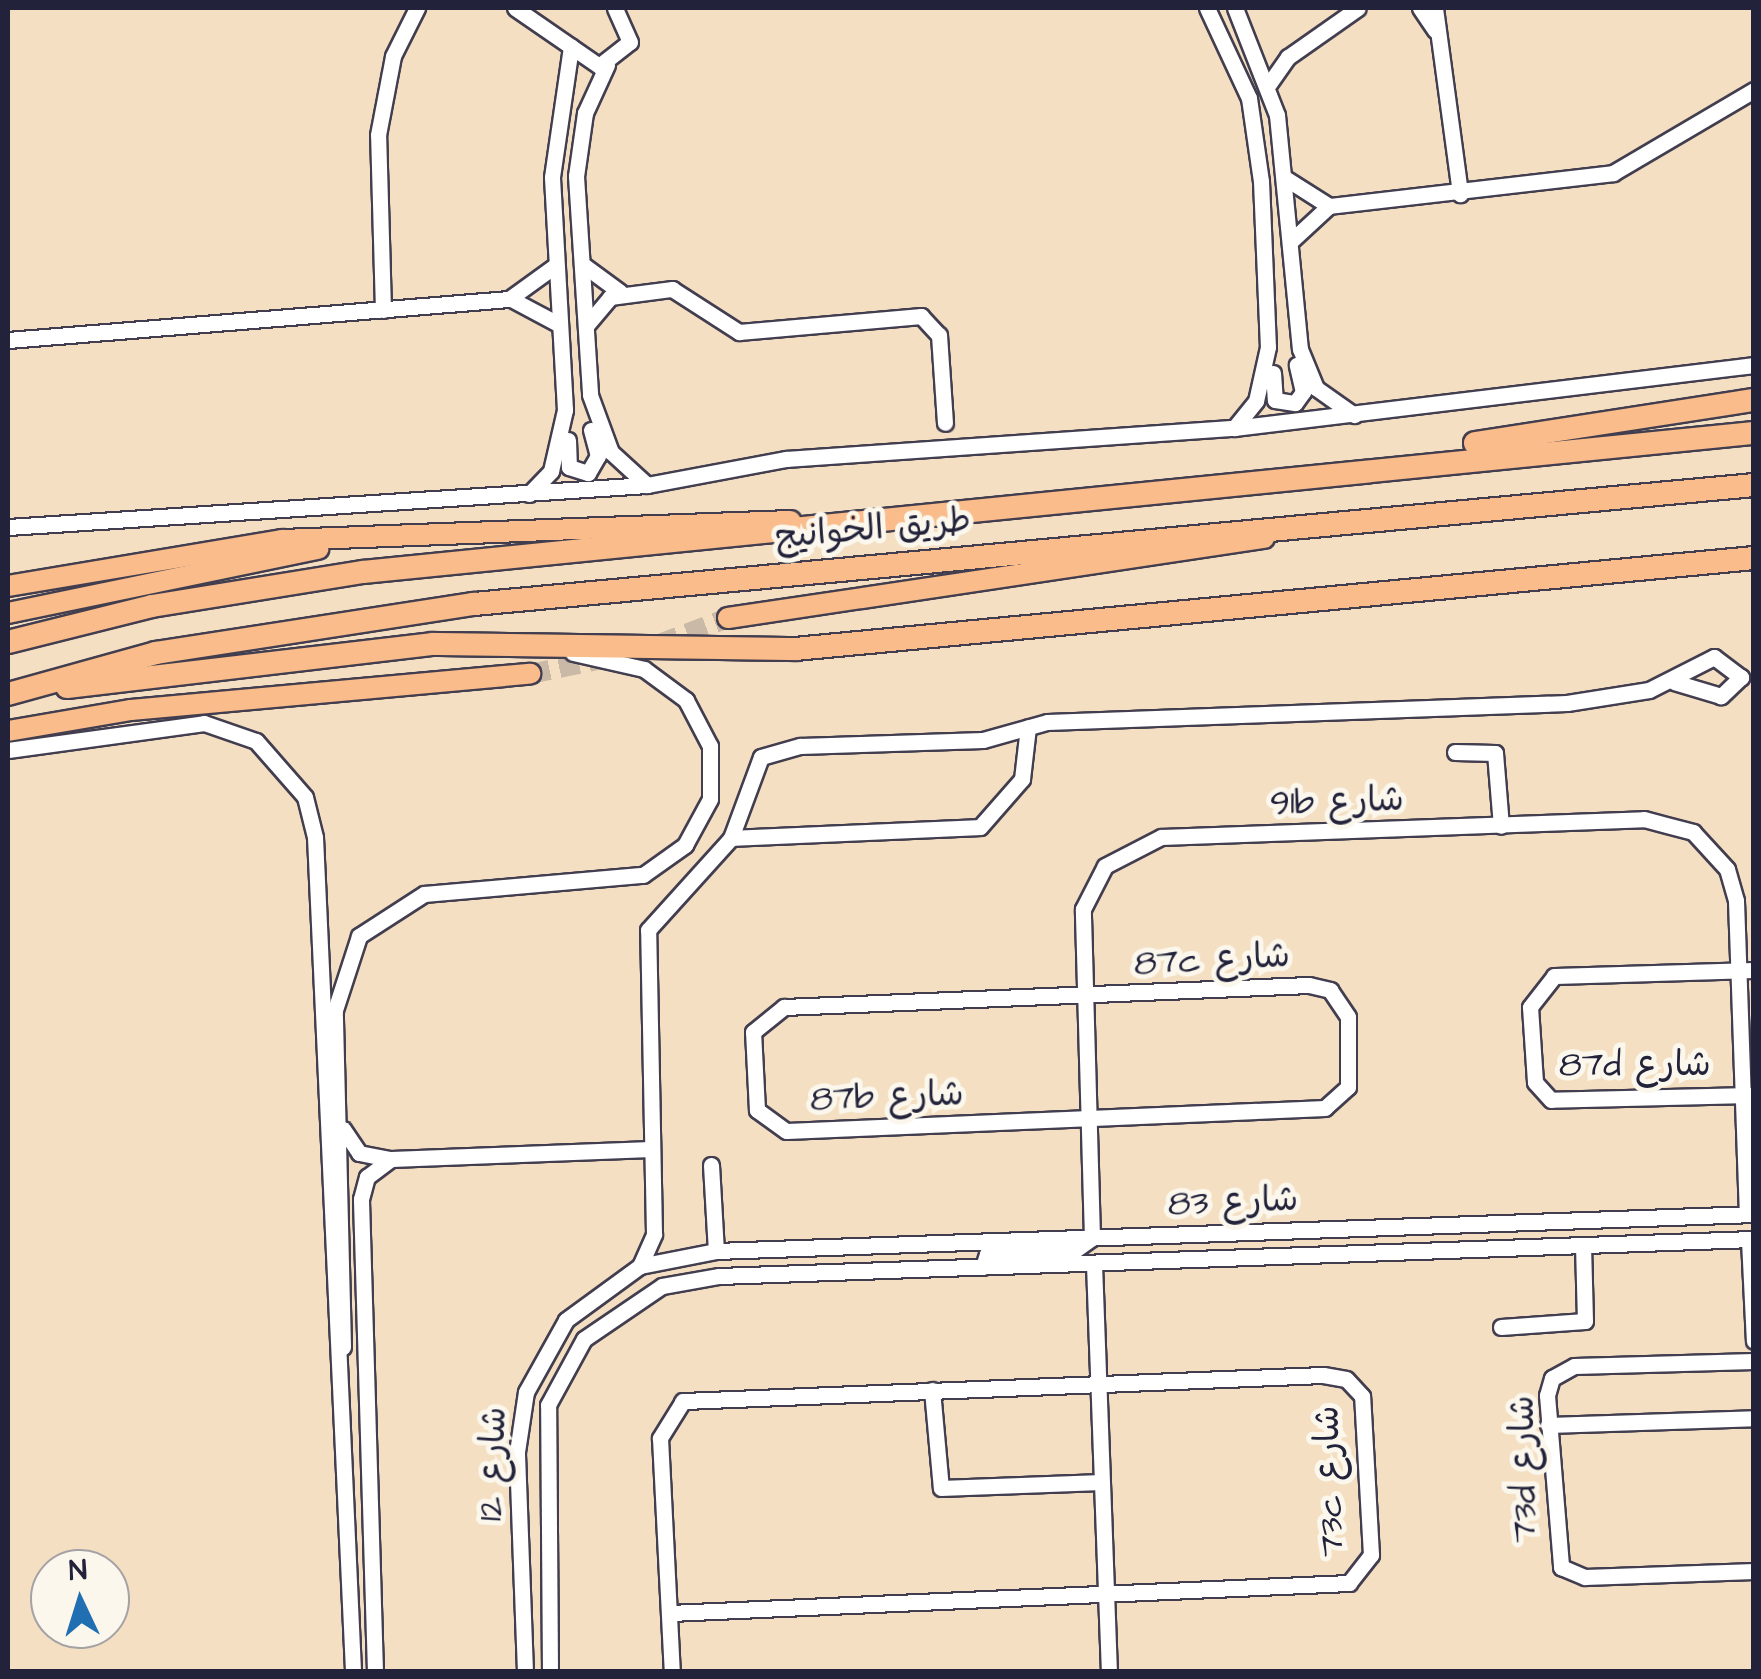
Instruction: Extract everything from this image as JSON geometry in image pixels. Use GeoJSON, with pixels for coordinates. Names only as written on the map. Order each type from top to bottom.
{"type":"FeatureCollection","features":[{"type":"Feature","properties":{"kind":"highway"},"geometry":{"type":"LineString","coordinates":[[1294,472],[1754,400]]}},
{"type":"Feature","properties":{"kind":"highway","name":"طريق الخوانيج"},"geometry":{"type":"LineString","coordinates":[[8,642],[244,589],[813,521],[1294,472],[1754,432]]}},
{"type":"Feature","properties":{"kind":"highway","name":"طريق الخوانيج"},"geometry":{"type":"LineString","coordinates":[[15,692],[156,654],[474,604],[1754,485]]}},
{"type":"Feature","properties":{"kind":"highway"},"geometry":{"type":"LineString","coordinates":[[15,692],[382,648],[536,642],[752,652],[1754,558]]}},
{"type":"Feature","properties":{"kind":"main road"},"geometry":{"type":"LineString","coordinates":[[8,586],[217,546],[813,521]]}},
{"type":"Feature","properties":{"kind":"main road"},"geometry":{"type":"LineString","coordinates":[[728,618],[814,598],[1206,550],[1298,528]]}},
{"type":"Feature","properties":{"kind":"main road"},"geometry":{"type":"LineString","coordinates":[[8,613],[171,574],[414,535]]}},
{"type":"Feature","properties":{"kind":"main road"},"geometry":{"type":"LineString","coordinates":[[8,731],[132,710],[530,674]]}},
{"type":"Feature","properties":{"kind":"street"},"geometry":{"type":"LineString","coordinates":[[383,310],[377,149],[401,8]]}},
{"type":"Feature","properties":{"kind":"street"},"geometry":{"type":"LineString","coordinates":[[399,37],[417,8]]}},
{"type":"Feature","properties":{"kind":"street"},"geometry":{"type":"LineString","coordinates":[[515,8],[571,46],[590,64],[608,64]]}},
{"type":"Feature","properties":{"kind":"street"},"geometry":{"type":"LineString","coordinates":[[571,46],[553,154],[566,461],[581,474],[598,456],[590,395],[577,155],[608,64],[627,50],[630,15],[615,8]]}},
{"type":"Feature","properties":{"kind":"street"},"geometry":{"type":"LineString","coordinates":[[1207,8],[1238,66],[1255,125],[1271,394],[1288,405],[1303,392],[1284,178],[1270,84],[1236,8]]}},
{"type":"Feature","properties":{"kind":"street"},"geometry":{"type":"LineString","coordinates":[[1270,84],[1288,57],[1358,8]]}},
{"type":"Feature","properties":{"kind":"street"},"geometry":{"type":"LineString","coordinates":[[1420,8],[1437,34]]}},
{"type":"Feature","properties":{"kind":"street"},"geometry":{"type":"LineString","coordinates":[[1435,8],[1460,194]]}},
{"type":"Feature","properties":{"kind":"street"},"geometry":{"type":"LineString","coordinates":[[1284,178],[1329,206],[1614,174],[1754,90]]}},
{"type":"Feature","properties":{"kind":"street"},"geometry":{"type":"LineString","coordinates":[[1290,242],[1329,206]]}},
{"type":"Feature","properties":{"kind":"street"},"geometry":{"type":"LineString","coordinates":[[582,264],[620,292],[678,290],[739,332],[928,318],[939,336],[944,423]]}},
{"type":"Feature","properties":{"kind":"street"},"geometry":{"type":"LineString","coordinates":[[509,300],[556,265]]}},
{"type":"Feature","properties":{"kind":"street"},"geometry":{"type":"LineString","coordinates":[[586,326],[620,292]]}},
{"type":"Feature","properties":{"kind":"street"},"geometry":{"type":"LineString","coordinates":[[8,340],[509,300],[560,324]]}},
{"type":"Feature","properties":{"kind":"street"},"geometry":{"type":"LineString","coordinates":[[1294,322],[1316,388],[1358,416]]}},
{"type":"Feature","properties":{"kind":"street"},"geometry":{"type":"LineString","coordinates":[[1234,428],[1259,392],[1269,324]]}},
{"type":"Feature","properties":{"kind":"street"},"geometry":{"type":"LineString","coordinates":[[8,526],[374,496],[528,494],[647,486],[786,460],[1358,416],[1754,365]]}},
{"type":"Feature","properties":{"kind":"street"},"geometry":{"type":"LineString","coordinates":[[590,395],[611,452],[647,486]]}},
{"type":"Feature","properties":{"kind":"street"},"geometry":{"type":"LineString","coordinates":[[528,494],[555,461],[565,396]]}},
{"type":"Feature","properties":{"kind":"street"},"geometry":{"type":"LineString","coordinates":[[339,1397],[337,984],[377,917],[424,894],[642,876],[700,824],[713,773],[686,700],[644,669],[536,642]]}},
{"type":"Feature","properties":{"kind":"street"},"geometry":{"type":"LineString","coordinates":[[640,1266],[654,1234],[648,930],[731,838],[752,770],[774,750],[950,743],[1028,728],[1567,704],[1674,682]]}},
{"type":"Feature","properties":{"kind":"street"},"geometry":{"type":"LineString","coordinates":[[8,750],[204,722],[271,752],[305,797],[316,837],[352,1672]]}},
{"type":"Feature","properties":{"kind":"street"},"geometry":{"type":"LineString","coordinates":[[731,838],[980,827],[1022,779],[1028,728]]}},
{"type":"Feature","properties":{"kind":"street"},"geometry":{"type":"LineString","coordinates":[[1455,752],[1495,753],[1501,826]]}},
{"type":"Feature","properties":{"kind":"street","name":"91b شارع"},"geometry":{"type":"LineString","coordinates":[[1092,1238],[1081,926],[1095,879],[1146,840],[1644,818],[1692,832],[1727,869],[1746,970],[1750,1214]]}},
{"type":"Feature","properties":{"kind":"street","name":"87d شارع"},"geometry":{"type":"LineString","coordinates":[[1746,970],[1554,976],[1530,1007],[1534,1082],[1551,1100],[1748,1095]]}},
{"type":"Feature","properties":{"kind":"street","name":"87c شارع"},"geometry":{"type":"LineString","coordinates":[[1084,996],[1320,986],[1345,1007],[1350,1048],[1348,1087],[1324,1108],[1088,1120]]}},
{"type":"Feature","properties":{"kind":"street","name":"87b شارع"},"geometry":{"type":"LineString","coordinates":[[1084,996],[784,1006],[764,1014],[752,1043],[757,1110],[776,1130],[1088,1120]]}},
{"type":"Feature","properties":{"kind":"street"},"geometry":{"type":"LineString","coordinates":[[339,1110],[360,1153],[391,1159],[651,1149]]}},
{"type":"Feature","properties":{"kind":"street"},"geometry":{"type":"LineString","coordinates":[[375,1672],[361,1199],[367,1177],[391,1159]]}},
{"type":"Feature","properties":{"kind":"street"},"geometry":{"type":"LineString","coordinates":[[711,1165],[716,1252]]}},
{"type":"Feature","properties":{"kind":"street","name":"شارع 83"},"geometry":{"type":"LineString","coordinates":[[716,1252],[1750,1214]]}},
{"type":"Feature","properties":{"kind":"street"},"geometry":{"type":"LineString","coordinates":[[654,1234],[688,1254]]}},
{"type":"Feature","properties":{"kind":"street"},"geometry":{"type":"LineString","coordinates":[[983,1268],[987,1254],[1075,1250],[1092,1238]]}},
{"type":"Feature","properties":{"kind":"street"},"geometry":{"type":"LineString","coordinates":[[1751,1240],[1754,1342]]}},
{"type":"Feature","properties":{"kind":"street","name":"شارع 83"},"geometry":{"type":"LineString","coordinates":[[719,1276],[1751,1240]]}},
{"type":"Feature","properties":{"kind":"street"},"geometry":{"type":"LineString","coordinates":[[1501,1327],[1586,1321],[1583,1245]]}},
{"type":"Feature","properties":{"kind":"street","name":"شارع 12"},"geometry":{"type":"LineString","coordinates":[[526,1672],[517,1452],[526,1392],[566,1320],[640,1266],[688,1254],[716,1252]]}},
{"type":"Feature","properties":{"kind":"street"},"geometry":{"type":"LineString","coordinates":[[1094,1264],[1108,1672]]}},
{"type":"Feature","properties":{"kind":"street","name":"شارع 12"},"geometry":{"type":"LineString","coordinates":[[550,1672],[542,1443],[555,1388],[584,1339],[628,1302],[719,1276]]}},
{"type":"Feature","properties":{"kind":"street","name":"73d شارع"},"geometry":{"type":"LineString","coordinates":[[1754,1361],[1566,1367],[1548,1386],[1554,1550],[1568,1573],[1754,1572]]}},
{"type":"Feature","properties":{"kind":"street","name":"73c شارع"},"geometry":{"type":"LineString","coordinates":[[1097,1382],[1334,1375],[1355,1386],[1365,1407],[1371,1555],[1357,1579],[1106,1596]]}},
{"type":"Feature","properties":{"kind":"street"},"geometry":{"type":"LineString","coordinates":[[672,1672],[660,1438],[673,1407],[694,1398],[1097,1382]]}},
{"type":"Feature","properties":{"kind":"street"},"geometry":{"type":"LineString","coordinates":[[932,1390],[941,1488],[1101,1482]]}},
{"type":"Feature","properties":{"kind":"street"},"geometry":{"type":"LineString","coordinates":[[1548,1425],[1754,1418]]}},
{"type":"Feature","properties":{"kind":"street"},"geometry":{"type":"LineString","coordinates":[[670,1613],[1106,1596]]}},
{"type":"Feature","properties":{"kind":"tunnel"},"geometry":{"type":"LineString","coordinates":[[659,644],[728,618]]}},
{"type":"Feature","properties":{"kind":"tunnel"},"geometry":{"type":"LineString","coordinates":[[530,674],[612,657]]}}]}
